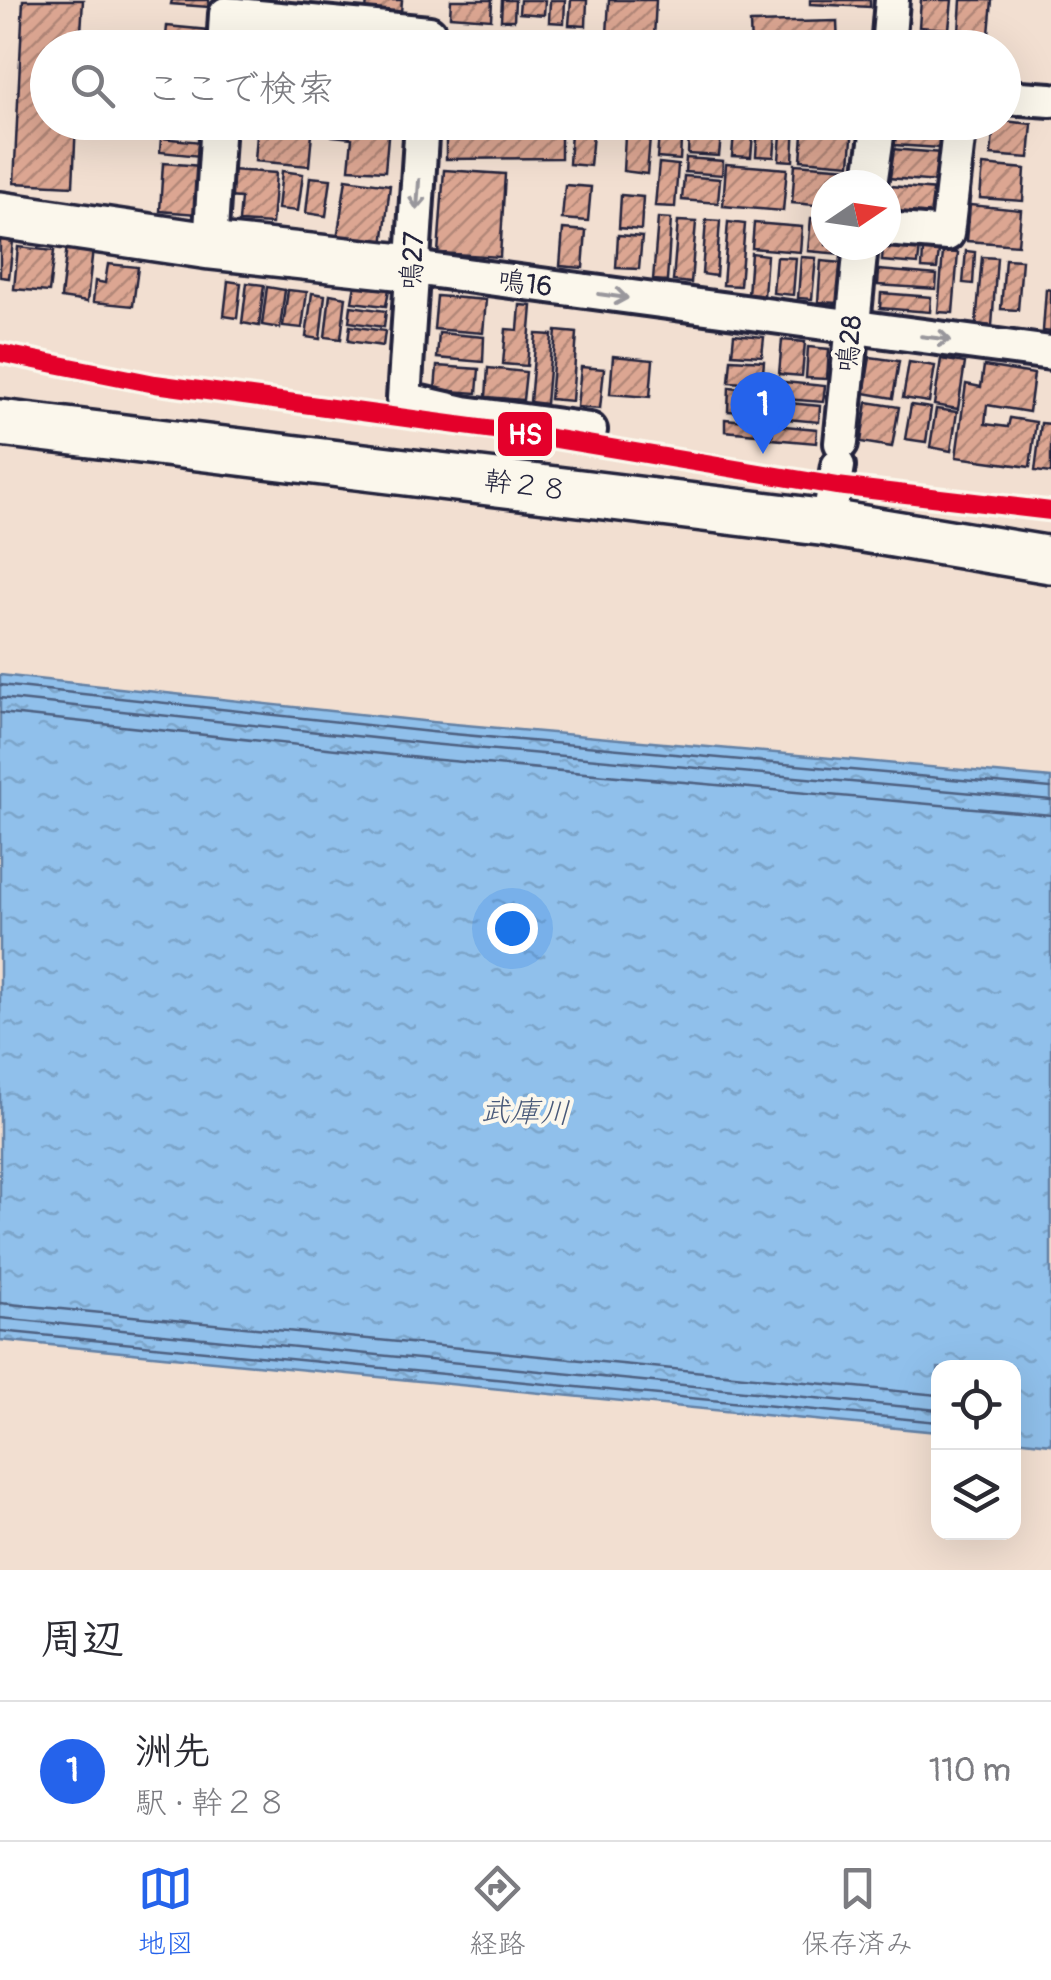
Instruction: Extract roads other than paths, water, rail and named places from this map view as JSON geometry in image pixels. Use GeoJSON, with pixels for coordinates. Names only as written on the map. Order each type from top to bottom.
{"type":"FeatureCollection","features":[{"type":"Feature","properties":{"kind":"street"},"geometry":{"type":"LineString","coordinates":[[890,30],[892,0]]}},
{"type":"Feature","properties":{"kind":"street"},"geometry":{"type":"LineString","coordinates":[[225,30],[226,14],[429,27]]}},
{"type":"Feature","properties":{"kind":"street"},"geometry":{"type":"LineString","coordinates":[[1021,98],[1051,100]]}},
{"type":"Feature","properties":{"kind":"street"},"geometry":{"type":"LineString","coordinates":[[210,246],[217,140]]}},
{"type":"Feature","properties":{"kind":"street","name":"鳴27"},"geometry":{"type":"LineString","coordinates":[[421,140],[404,399],[590,430]]}},
{"type":"Feature","properties":{"kind":"street"},"geometry":{"type":"LineString","coordinates":[[872,170],[876,140]]}},
{"type":"Feature","properties":{"kind":"street"},"geometry":{"type":"LineString","coordinates":[[901,230],[947,234],[958,140]]}},
{"type":"Feature","properties":{"kind":"street","name":"鳴16"},"geometry":{"type":"LineString","coordinates":[[0,215],[210,246],[413,268],[1051,353]]}},
{"type":"Feature","properties":{"kind":"street","name":"鳴28"},"geometry":{"type":"LineString","coordinates":[[828,523],[859,260]]}},
{"type":"Feature","properties":{"kind":"street","name":"幹２８"},"geometry":{"type":"LineString","coordinates":[[0,423],[828,523],[1051,560]]}},
{"type":"Feature","properties":{"kind":"water","name":"武庫川"},"geometry":{"type":"Polygon","coordinates":[[[0,675],[432,722],[1051,778],[1051,1444],[1021,1441],[1021,1360],[931,1360],[931,1431],[0,1340],[0,675]]]}},
{"type":"Feature","properties":{"kind":"place","name":"洲先"},"geometry":{"type":"Point","coordinates":[763,454]}}]}
